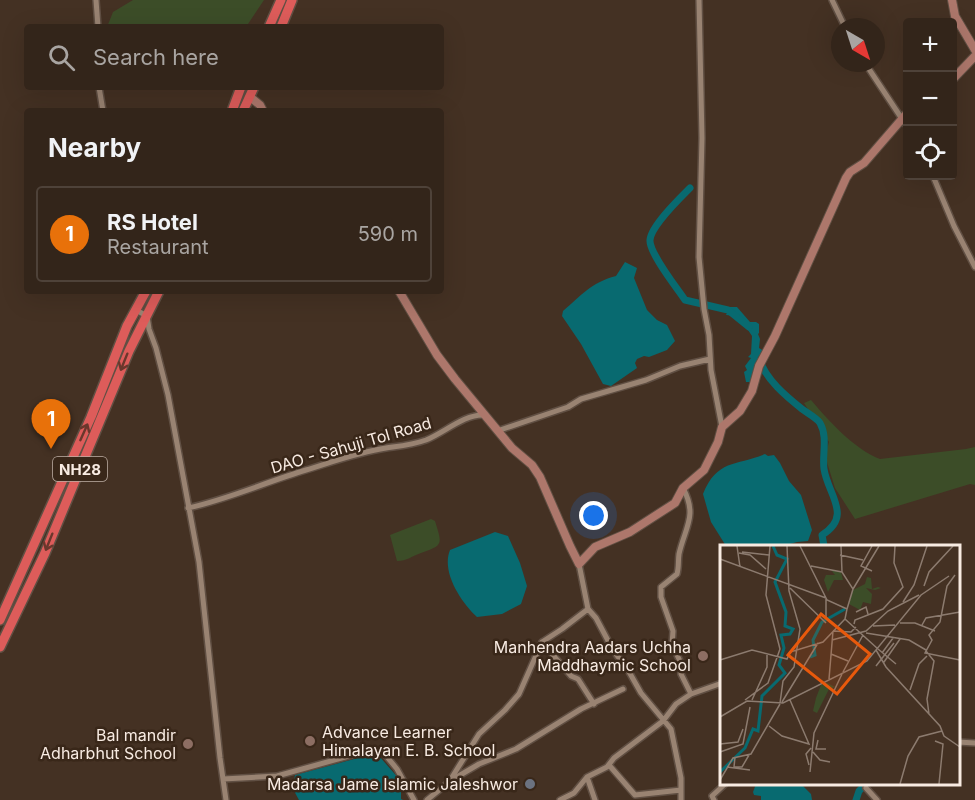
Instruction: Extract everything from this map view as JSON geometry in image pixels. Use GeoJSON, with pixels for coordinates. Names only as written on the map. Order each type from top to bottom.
{"type":"FeatureCollection","features":[{"type":"Feature","properties":{"kind":"highway"},"geometry":{"type":"LineString","coordinates":[[270,24],[281,0]]}},
{"type":"Feature","properties":{"kind":"highway"},"geometry":{"type":"LineString","coordinates":[[282,24],[292,0]]}},
{"type":"Feature","properties":{"kind":"highway"},"geometry":{"type":"LineString","coordinates":[[233,108],[240,90]]}},
{"type":"Feature","properties":{"kind":"highway"},"geometry":{"type":"LineString","coordinates":[[244,108],[253,90]]}},
{"type":"Feature","properties":{"kind":"highway","name":"NH28"},"geometry":{"type":"LineString","coordinates":[[0,620],[91,417],[128,326],[144,294]]}},
{"type":"Feature","properties":{"kind":"highway","name":"NH28"},"geometry":{"type":"LineString","coordinates":[[0,647],[45,553],[129,351],[144,330],[147,316],[158,294]]}},
{"type":"Feature","properties":{"kind":"street"},"geometry":{"type":"LineString","coordinates":[[96,0],[98,24]]}},
{"type":"Feature","properties":{"kind":"street"},"geometry":{"type":"LineString","coordinates":[[579,564],[595,547],[630,532],[675,503],[683,488],[704,470],[718,442],[722,427],[710,359],[699,257],[702,138],[699,0]]}},
{"type":"Feature","properties":{"kind":"street"},"geometry":{"type":"LineString","coordinates":[[832,0],[841,18]]}},
{"type":"Feature","properties":{"kind":"street"},"geometry":{"type":"LineString","coordinates":[[952,0],[955,16],[975,50]]}},
{"type":"Feature","properties":{"kind":"street"},"geometry":{"type":"LineString","coordinates":[[957,75],[975,56]]}},
{"type":"Feature","properties":{"kind":"street"},"geometry":{"type":"LineString","coordinates":[[873,72],[903,113]]}},
{"type":"Feature","properties":{"kind":"street"},"geometry":{"type":"LineString","coordinates":[[100,90],[102,108]]}},
{"type":"Feature","properties":{"kind":"street"},"geometry":{"type":"LineString","coordinates":[[250,97],[262,108]]}},
{"type":"Feature","properties":{"kind":"street"},"geometry":{"type":"LineString","coordinates":[[722,427],[740,411],[752,390],[759,366],[775,336],[846,178],[850,172],[864,163],[903,118]]}},
{"type":"Feature","properties":{"kind":"street"},"geometry":{"type":"LineString","coordinates":[[935,180],[958,235],[975,267]]}},
{"type":"Feature","properties":{"kind":"street"},"geometry":{"type":"LineString","coordinates":[[401,294],[437,355],[497,431],[532,465],[540,477],[579,564],[588,609],[596,618],[613,650],[641,693],[671,729],[681,778],[681,800]]}},
{"type":"Feature","properties":{"kind":"street"},"geometry":{"type":"LineString","coordinates":[[136,310],[147,316]]}},
{"type":"Feature","properties":{"kind":"street"},"geometry":{"type":"LineString","coordinates":[[128,326],[144,330],[156,348],[168,395],[199,562],[226,800]]}},
{"type":"Feature","properties":{"kind":"street"},"geometry":{"type":"LineString","coordinates":[[497,431],[568,406],[581,399],[646,380],[680,366],[710,359]]}},
{"type":"Feature","properties":{"kind":"street","name":"DAO - Sahuji Tol Road"},"geometry":{"type":"LineString","coordinates":[[188,508],[246,492],[311,468],[428,439],[472,417],[484,415]]}},
{"type":"Feature","properties":{"kind":"street"},"geometry":{"type":"LineString","coordinates":[[683,488],[690,500],[690,523],[679,555],[677,574],[667,580],[660,592],[673,631],[672,645],[682,665],[681,674],[691,694]]}},
{"type":"Feature","properties":{"kind":"street"},"geometry":{"type":"LineString","coordinates":[[449,782],[479,734],[519,694],[542,642],[588,609]]}},
{"type":"Feature","properties":{"kind":"street"},"geometry":{"type":"LineString","coordinates":[[542,642],[571,676],[578,679],[594,704]]}},
{"type":"Feature","properties":{"kind":"street"},"geometry":{"type":"LineString","coordinates":[[560,800],[574,793],[587,777],[609,765],[614,758],[663,722],[676,704],[691,694],[720,684]]}},
{"type":"Feature","properties":{"kind":"street"},"geometry":{"type":"LineString","coordinates":[[427,800],[449,782],[491,758],[516,749],[581,709],[623,689]]}},
{"type":"Feature","properties":{"kind":"street"},"geometry":{"type":"LineString","coordinates":[[960,742],[975,743]]}},
{"type":"Feature","properties":{"kind":"street"},"geometry":{"type":"LineString","coordinates":[[223,779],[277,776],[356,754],[383,752],[397,769],[414,800]]}},
{"type":"Feature","properties":{"kind":"street"},"geometry":{"type":"LineString","coordinates":[[609,765],[635,795],[681,790]]}},
{"type":"Feature","properties":{"kind":"street"},"geometry":{"type":"LineString","coordinates":[[587,777],[595,800]]}},
{"type":"Feature","properties":{"kind":"street"},"geometry":{"type":"LineString","coordinates":[[714,800],[712,796],[723,785]]}},
{"type":"Feature","properties":{"kind":"street"},"geometry":{"type":"LineString","coordinates":[[866,788],[877,800]]}},
{"type":"Feature","properties":{"kind":"green space"},"geometry":{"type":"Polygon","coordinates":[[[133,0],[264,0],[248,24],[108,24],[113,12],[133,0]]]}},
{"type":"Feature","properties":{"kind":"green space"},"geometry":{"type":"Polygon","coordinates":[[[811,400],[851,441],[880,459],[975,447],[975,485],[970,484],[855,519],[835,488],[825,456],[829,442],[804,403],[811,400]]]}},
{"type":"Feature","properties":{"kind":"green space"},"geometry":{"type":"Polygon","coordinates":[[[431,519],[435,521],[439,543],[434,548],[397,561],[390,535],[431,519]]]}},
{"type":"Feature","properties":{"kind":"water"},"geometry":{"type":"Polygon","coordinates":[[[625,262],[637,268],[634,278],[647,310],[657,320],[667,325],[675,341],[667,350],[637,359],[635,363],[637,368],[611,386],[603,384],[581,344],[562,316],[563,311],[587,290],[599,282],[616,276],[625,262]]]}},
{"type":"Feature","properties":{"kind":"water"},"geometry":{"type":"Polygon","coordinates":[[[727,307],[737,307],[750,322],[759,324],[759,348],[764,351],[758,357],[751,382],[746,382],[744,372],[751,358],[748,357],[751,354],[752,336],[740,318],[726,315],[727,307]]]}},
{"type":"Feature","properties":{"kind":"water"},"geometry":{"type":"Polygon","coordinates":[[[765,454],[774,455],[789,481],[801,495],[812,530],[808,541],[786,545],[725,545],[711,522],[703,494],[708,483],[721,469],[765,454]]]}},
{"type":"Feature","properties":{"kind":"water"},"geometry":{"type":"Polygon","coordinates":[[[495,532],[508,536],[527,586],[521,604],[502,614],[477,617],[454,586],[448,568],[448,559],[450,550],[495,532]]]}},
{"type":"Feature","properties":{"kind":"water"},"geometry":{"type":"Polygon","coordinates":[[[369,755],[379,756],[401,781],[401,799],[403,800],[299,800],[293,789],[295,775],[369,755]]]}},
{"type":"Feature","properties":{"kind":"water"},"geometry":{"type":"Polygon","coordinates":[[[756,785],[802,785],[811,794],[812,800],[761,800],[761,796],[754,795],[756,785]]]}},
{"type":"Feature","properties":{"kind":"waterway"},"geometry":{"type":"LineString","coordinates":[[690,188],[655,227],[650,240],[651,246],[685,300],[728,310],[749,327]]}},
{"type":"Feature","properties":{"kind":"waterway"},"geometry":{"type":"LineString","coordinates":[[760,360],[777,387],[817,419],[822,428],[824,469],[837,513],[831,528],[822,535],[824,545]]}},
{"type":"Feature","properties":{"kind":"waterway"},"geometry":{"type":"LineString","coordinates":[[856,800],[859,791],[865,785]]}},
{"type":"Feature","properties":{"kind":"place","name":"RS Hotel"},"geometry":{"type":"Point","coordinates":[51,449]}},
{"type":"Feature","properties":{"kind":"place","name":"Manhendra Aadars Uchha Maddhaymic School"},"geometry":{"type":"Point","coordinates":[703,656]}},
{"type":"Feature","properties":{"kind":"place","name":"Advance Learner Himalayan E. B. School"},"geometry":{"type":"Point","coordinates":[310,741]}},
{"type":"Feature","properties":{"kind":"place","name":"Bal mandir Adharbhut School"},"geometry":{"type":"Point","coordinates":[188,744]}},
{"type":"Feature","properties":{"kind":"place","name":"Madarsa Jame Islamic Jaleshwor"},"geometry":{"type":"Point","coordinates":[530,784]}}]}
